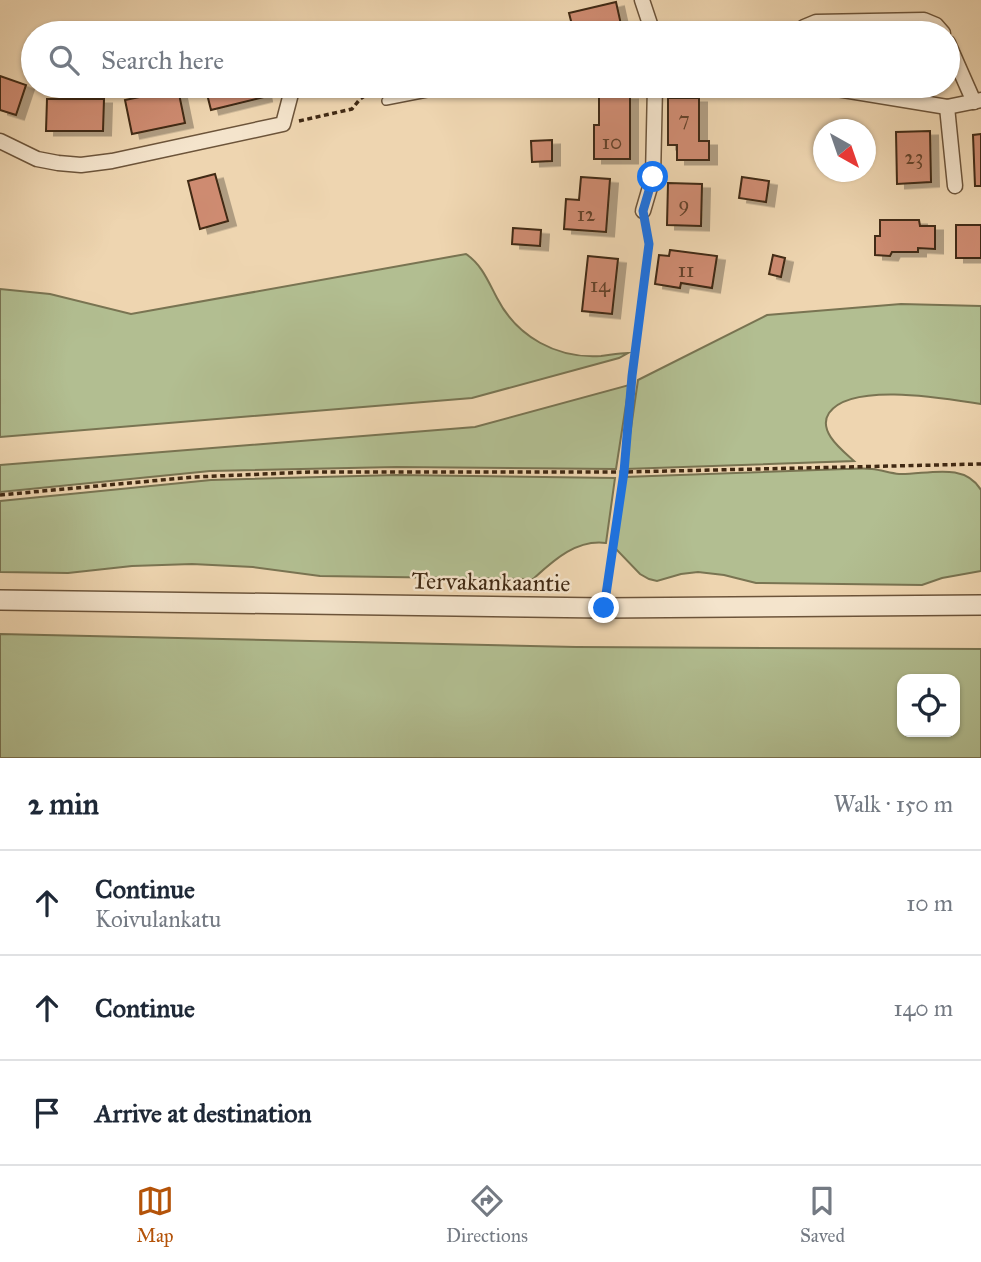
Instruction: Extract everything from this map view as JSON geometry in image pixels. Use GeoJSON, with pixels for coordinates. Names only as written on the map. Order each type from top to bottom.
{"type":"FeatureCollection","features":[{"type":"Feature","properties":{"kind":"street"},"geometry":{"type":"LineString","coordinates":[[642,0],[649,21]]}},
{"type":"Feature","properties":{"kind":"street"},"geometry":{"type":"LineString","coordinates":[[870,21],[926,21]]}},
{"type":"Feature","properties":{"kind":"street"},"geometry":{"type":"LineString","coordinates":[[892,98],[947,107],[977,101],[960,67]]}},
{"type":"Feature","properties":{"kind":"street"},"geometry":{"type":"LineString","coordinates":[[0,141],[37,159],[58,163],[81,165],[112,161],[283,124],[290,98]]}},
{"type":"Feature","properties":{"kind":"street"},"geometry":{"type":"LineString","coordinates":[[643,211],[653,177],[655,98]]}},
{"type":"Feature","properties":{"kind":"street"},"geometry":{"type":"LineString","coordinates":[[947,107],[955,186]]}},
{"type":"Feature","properties":{"kind":"street","name":"Tervakankaantie"},"geometry":{"type":"LineString","coordinates":[[0,600],[604,608],[981,605]]}},
{"type":"Feature","properties":{"kind":"lane"},"geometry":{"type":"LineString","coordinates":[[386,101],[402,98]]}},
{"type":"Feature","properties":{"kind":"path"},"geometry":{"type":"LineString","coordinates":[[283,124],[352,108],[362,98]]}},
{"type":"Feature","properties":{"kind":"path"},"geometry":{"type":"LineString","coordinates":[[382,98],[386,101]]}},
{"type":"Feature","properties":{"kind":"path"},"geometry":{"type":"LineString","coordinates":[[604,608],[624,472],[632,376],[649,244],[643,211]]}},
{"type":"Feature","properties":{"kind":"path"},"geometry":{"type":"LineString","coordinates":[[0,495],[194,477],[297,473],[624,472],[981,464]]}},
{"type":"Feature","properties":{"kind":"green space"},"geometry":{"type":"Polygon","coordinates":[[[466,254],[480,268],[505,312],[540,343],[569,354],[585,356],[628,353],[619,358],[472,398],[0,437],[0,289],[50,294],[131,314],[466,254]]]}},
{"type":"Feature","properties":{"kind":"green space"},"geometry":{"type":"Polygon","coordinates":[[[901,304],[981,306],[981,404],[901,395],[857,397],[840,403],[829,413],[826,427],[832,440],[854,461],[625,469],[638,380],[767,315],[901,304]]]}},
{"type":"Feature","properties":{"kind":"green space"},"geometry":{"type":"Polygon","coordinates":[[[629,385],[616,469],[396,467],[210,471],[0,492],[0,465],[475,427],[629,385]]]}},
{"type":"Feature","properties":{"kind":"green space"},"geometry":{"type":"Polygon","coordinates":[[[872,469],[899,474],[955,472],[974,481],[981,490],[981,571],[942,578],[922,585],[756,583],[698,572],[657,581],[640,574],[614,547],[624,477],[872,469]]]}},
{"type":"Feature","properties":{"kind":"green space"},"geometry":{"type":"Polygon","coordinates":[[[396,475],[615,478],[606,543],[585,544],[575,548],[533,579],[320,576],[253,567],[192,564],[132,566],[68,573],[0,572],[0,501],[211,480],[396,475]]]}},
{"type":"Feature","properties":{"kind":"green space"},"geometry":{"type":"Polygon","coordinates":[[[0,634],[576,647],[981,649],[981,758],[0,758],[0,634]]]}},
{"type":"Feature","properties":{"kind":"building"},"geometry":{"type":"Polygon","coordinates":[[[616,2],[620,21],[571,21],[569,13],[616,2]]]}},
{"type":"Feature","properties":{"kind":"building"},"geometry":{"type":"Polygon","coordinates":[[[0,76],[21,83],[22,98],[16,115],[0,110],[0,76]]]}},
{"type":"Feature","properties":{"kind":"building"},"geometry":{"type":"Polygon","coordinates":[[[180,98],[185,123],[132,134],[125,100],[180,98]]]}},
{"type":"Feature","properties":{"kind":"building"},"geometry":{"type":"Polygon","coordinates":[[[208,98],[260,98],[211,110],[208,98]]]}},
{"type":"Feature","properties":{"kind":"building"},"geometry":{"type":"Polygon","coordinates":[[[599,98],[630,98],[630,159],[594,159],[594,125],[599,125],[599,98]]]}},
{"type":"Feature","properties":{"kind":"building"},"geometry":{"type":"Polygon","coordinates":[[[668,98],[699,98],[699,141],[709,141],[709,160],[677,160],[677,145],[668,145],[668,98]]]}},
{"type":"Feature","properties":{"kind":"building"},"geometry":{"type":"Polygon","coordinates":[[[47,99],[104,99],[103,131],[46,131],[47,99]]]}},
{"type":"Feature","properties":{"kind":"building"},"geometry":{"type":"Polygon","coordinates":[[[930,131],[931,182],[897,184],[896,132],[930,131]]]}},
{"type":"Feature","properties":{"kind":"building"},"geometry":{"type":"Polygon","coordinates":[[[981,134],[981,186],[975,186],[973,135],[981,134]]]}},
{"type":"Feature","properties":{"kind":"building"},"geometry":{"type":"Polygon","coordinates":[[[552,140],[552,161],[532,162],[531,141],[552,140]]]}},
{"type":"Feature","properties":{"kind":"building"},"geometry":{"type":"Polygon","coordinates":[[[215,174],[228,221],[200,229],[188,181],[215,174]]]}},
{"type":"Feature","properties":{"kind":"building"},"geometry":{"type":"Polygon","coordinates":[[[581,177],[610,179],[606,232],[564,229],[566,199],[579,200],[581,177]]]}},
{"type":"Feature","properties":{"kind":"building"},"geometry":{"type":"Polygon","coordinates":[[[742,177],[769,181],[766,202],[739,198],[742,177]]]}},
{"type":"Feature","properties":{"kind":"building"},"geometry":{"type":"Polygon","coordinates":[[[668,183],[702,184],[701,226],[667,225],[668,183]]]}},
{"type":"Feature","properties":{"kind":"building"},"geometry":{"type":"Polygon","coordinates":[[[880,220],[919,220],[920,226],[935,226],[935,249],[918,248],[918,252],[875,255],[875,236],[880,236],[880,220]]]}},
{"type":"Feature","properties":{"kind":"building"},"geometry":{"type":"Polygon","coordinates":[[[956,225],[981,225],[981,258],[956,258],[956,225]]]}},
{"type":"Feature","properties":{"kind":"building"},"geometry":{"type":"Polygon","coordinates":[[[513,228],[541,230],[540,246],[512,244],[513,228]]]}},
{"type":"Feature","properties":{"kind":"building"},"geometry":{"type":"Polygon","coordinates":[[[670,250],[717,256],[712,288],[681,283],[680,288],[655,284],[659,255],[669,256],[670,250]]]}},
{"type":"Feature","properties":{"kind":"building"},"geometry":{"type":"Polygon","coordinates":[[[773,255],[785,258],[781,277],[769,274],[773,255]]]}},
{"type":"Feature","properties":{"kind":"building"},"geometry":{"type":"Polygon","coordinates":[[[588,256],[618,259],[612,314],[582,311],[588,256]]]}},
{"type":"Feature","properties":{"kind":"route"},"geometry":{"type":"LineString","coordinates":[[604,608],[624,472],[632,376],[649,244],[643,211],[653,177]]}}]}
